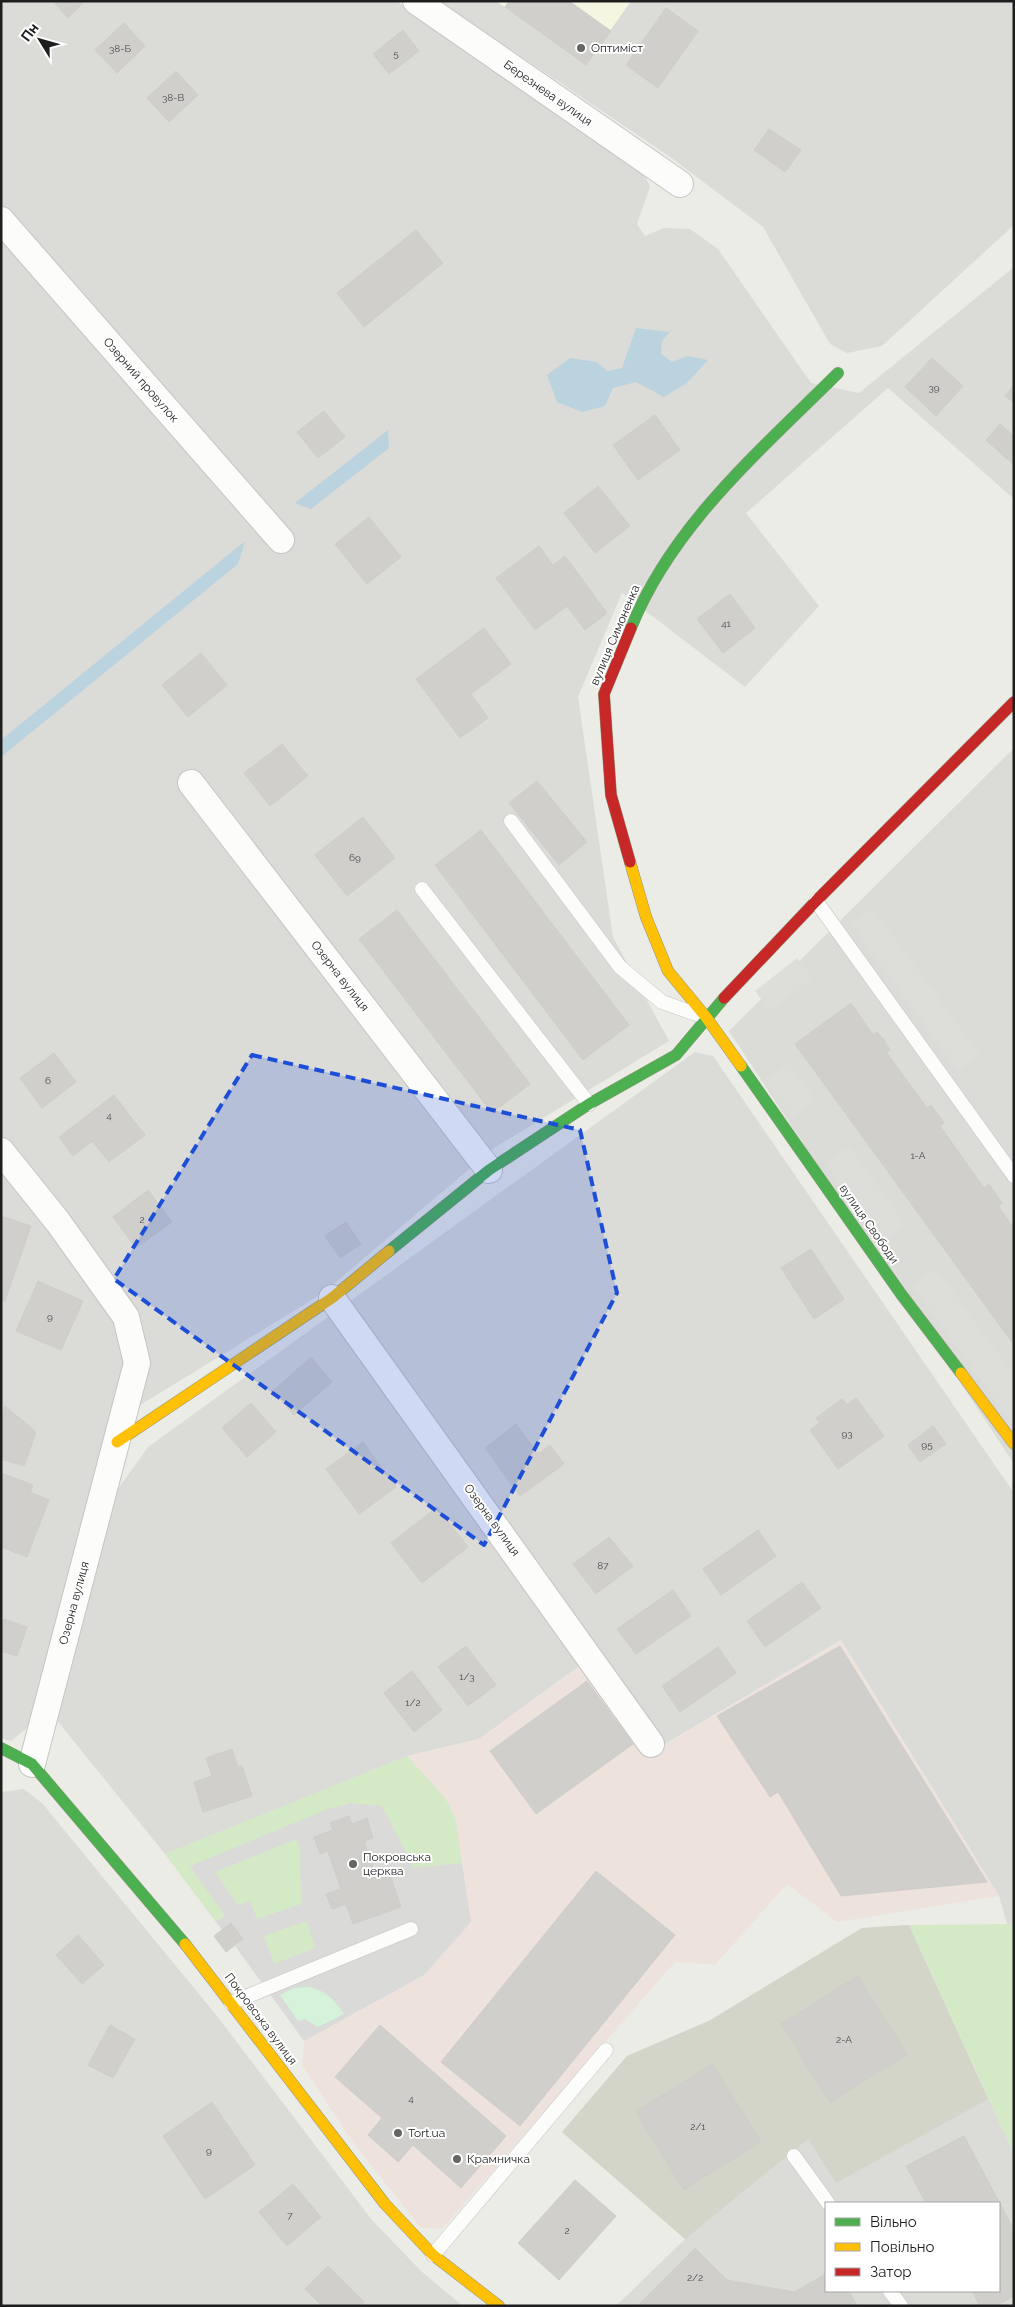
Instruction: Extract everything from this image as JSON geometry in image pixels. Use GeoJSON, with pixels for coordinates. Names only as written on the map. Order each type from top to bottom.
{"type":"FeatureCollection","features":[{"type":"Feature","properties":{"kind":"street","name":"Березнева вулиця"},"geometry":{"type":"LineString","coordinates":[[416,1],[680,184]]}},
{"type":"Feature","properties":{"kind":"street","name":"Озерний провулок"},"geometry":{"type":"LineString","coordinates":[[1,220],[281,540]]}},
{"type":"Feature","properties":{"kind":"street","name":"вулиця Симоненка"},"geometry":{"type":"LineString","coordinates":[[706,1017],[668,971],[646,918],[611,795],[604,694],[644,595],[705,507],[838,373]]}},
{"type":"Feature","properties":{"kind":"street"},"geometry":{"type":"LineString","coordinates":[[117,1442],[332,1298],[489,1170],[589,1104],[676,1055],[706,1017],[816,901],[1014,702]]}},
{"type":"Feature","properties":{"kind":"street","name":"Озерна вулиця"},"geometry":{"type":"LineString","coordinates":[[191,783],[489,1170]]}},
{"type":"Feature","properties":{"kind":"street","name":"вулиця Свободи"},"geometry":{"type":"LineString","coordinates":[[706,1017],[901,1294],[1014,1444]]}},
{"type":"Feature","properties":{"kind":"street","name":"Озерна вулиця"},"geometry":{"type":"LineString","coordinates":[[1,1151],[58,1222],[126,1317],[137,1363],[32,1764]]}},
{"type":"Feature","properties":{"kind":"street","name":"Озерна вулиця"},"geometry":{"type":"LineString","coordinates":[[332,1298],[651,1744]]}},
{"type":"Feature","properties":{"kind":"street","name":"Покровська вулиця"},"geometry":{"type":"LineString","coordinates":[[1,1748],[32,1764],[199,1960],[385,2204],[433,2256],[499,2306]]}},
{"type":"Feature","properties":{"kind":"lane"},"geometry":{"type":"LineString","coordinates":[[511,821],[620,967],[662,1002],[706,1017]]}},
{"type":"Feature","properties":{"kind":"lane"},"geometry":{"type":"LineString","coordinates":[[422,889],[589,1104]]}},
{"type":"Feature","properties":{"kind":"lane"},"geometry":{"type":"LineString","coordinates":[[816,901],[1014,1176]]}},
{"type":"Feature","properties":{"kind":"lane"},"geometry":{"type":"LineString","coordinates":[[231,2002],[411,1930]]}},
{"type":"Feature","properties":{"kind":"lane"},"geometry":{"type":"LineString","coordinates":[[433,2256],[606,2050]]}},
{"type":"Feature","properties":{"kind":"lane"},"geometry":{"type":"LineString","coordinates":[[794,2156],[827,2202]]}},
{"type":"Feature","properties":{"kind":"lane"},"geometry":{"type":"LineString","coordinates":[[891,2292],[901,2306]]}},
{"type":"Feature","properties":{"kind":"highlighted area"},"geometry":{"type":"Polygon","coordinates":[[[252,1055],[580,1130],[617,1293],[484,1545],[114,1279],[252,1055]]]}},
{"type":"Feature","properties":{"kind":"shaded area"},"geometry":{"type":"Polygon","coordinates":[[[1,1],[396,1],[638,160],[650,187],[637,224],[645,236],[664,228],[690,229],[718,249],[811,383],[859,393],[1014,267],[1014,499],[888,388],[746,513],[819,606],[745,687],[622,593],[578,697],[613,937],[669,1041],[494,1148],[323,1293],[111,1423],[27,1728],[11,1741],[1,1738],[1,1]]]}},
{"type":"Feature","properties":{"kind":"shaded area"},"geometry":{"type":"Polygon","coordinates":[[[439,1],[1014,1],[1014,225],[882,346],[847,353],[830,344],[763,227],[673,159],[439,1]]]}},
{"type":"Feature","properties":{"kind":"shaded area","name":"Оптиміст"},"geometry":{"type":"Polygon","coordinates":[[[496,1],[631,1],[586,65],[496,1]]]}},
{"type":"Feature","properties":{"kind":"shaded area"},"geometry":{"type":"Polygon","coordinates":[[[1014,748],[1014,1464],[729,1031],[1014,748]]]}},
{"type":"Feature","properties":{"kind":"shaded area"},"geometry":{"type":"Polygon","coordinates":[[[873,908],[980,1055],[958,1071],[851,924],[873,908]]]}},
{"type":"Feature","properties":{"kind":"shaded area"},"geometry":{"type":"Polygon","coordinates":[[[797,958],[813,978],[770,1011],[755,991],[797,958]]]}},
{"type":"Feature","properties":{"kind":"shaded area"},"geometry":{"type":"Polygon","coordinates":[[[695,1052],[713,1056],[1014,1493],[1014,1924],[1007,1924],[999,1896],[841,1640],[648,1754],[582,1664],[479,1739],[407,1756],[165,1854],[55,1718],[110,1500],[148,1447],[695,1052]]]}},
{"type":"Feature","properties":{"kind":"shaded area"},"geometry":{"type":"Polygon","coordinates":[[[789,1063],[816,1101],[792,1119],[764,1081],[789,1063]]]}},
{"type":"Feature","properties":{"kind":"shaded area"},"geometry":{"type":"Polygon","coordinates":[[[850,1146],[906,1225],[882,1243],[825,1163],[850,1146]]]}},
{"type":"Feature","properties":{"kind":"shaded area"},"geometry":{"type":"Polygon","coordinates":[[[936,1268],[1014,1375],[1014,1426],[912,1286],[936,1268]]]}},
{"type":"Feature","properties":{"kind":"shaded area"},"geometry":{"type":"Polygon","coordinates":[[[841,1640],[999,1896],[837,1922],[787,1884],[715,1965],[675,1962],[442,2229],[421,2228],[355,2145],[302,2065],[304,2041],[424,1975],[445,1798],[407,1756],[479,1739],[582,1664],[649,1754],[841,1640]]]}},
{"type":"Feature","properties":{"kind":"shaded area"},"geometry":{"type":"Polygon","coordinates":[[[407,1756],[445,1798],[455,1818],[471,1922],[424,1975],[304,2041],[235,1946],[243,1939],[222,1930],[165,1854],[407,1756]]]}},
{"type":"Feature","properties":{"kind":"shaded area"},"geometry":{"type":"Polygon","coordinates":[[[24,1789],[42,1803],[217,2016],[372,2220],[421,2271],[463,2306],[1,2306],[1,1792],[24,1789]]]}},
{"type":"Feature","properties":{"kind":"shaded area"},"geometry":{"type":"Polygon","coordinates":[[[909,1925],[1014,2154],[1014,2306],[616,2306],[685,2239],[562,2132],[627,2056],[709,2021],[862,1928],[909,1925]]]}},
{"type":"Feature","properties":{"kind":"shaded area"},"geometry":{"type":"Polygon","coordinates":[[[909,1925],[988,2099],[836,2183],[808,2139],[685,2239],[562,2132],[627,2056],[709,2021],[862,1928],[909,1925]]]}},
{"type":"Feature","properties":{"kind":"green space"},"geometry":{"type":"Polygon","coordinates":[[[407,1756],[445,1798],[455,1818],[462,1863],[414,1868],[382,1806],[351,1803],[328,1809],[190,1866],[225,1916],[216,1922],[165,1854],[407,1756]]]}},
{"type":"Feature","properties":{"kind":"green space"},"geometry":{"type":"Polygon","coordinates":[[[297,1839],[300,1848],[301,1904],[257,1919],[250,1901],[238,1905],[215,1872],[297,1839]]]}},
{"type":"Feature","properties":{"kind":"green space"},"geometry":{"type":"Polygon","coordinates":[[[307,1921],[315,1948],[274,1964],[264,1936],[307,1921]]]}},
{"type":"Feature","properties":{"kind":"green space"},"geometry":{"type":"Polygon","coordinates":[[[1014,1924],[1014,2154],[909,1925],[1014,1924]]]}},
{"type":"Feature","properties":{"kind":"green space"},"geometry":{"type":"Polygon","coordinates":[[[310,1987],[330,1997],[344,2014],[318,2027],[305,2019],[298,2021],[280,1995],[294,1988],[310,1987]]]}},
{"type":"Feature","properties":{"kind":"water"},"geometry":{"type":"Polygon","coordinates":[[[636,328],[670,332],[662,341],[661,354],[672,362],[688,356],[708,360],[687,383],[664,397],[636,382],[613,388],[605,406],[582,412],[557,402],[547,375],[570,358],[597,362],[607,371],[622,368],[636,328]]]}},
{"type":"Feature","properties":{"kind":"water"},"geometry":{"type":"Polygon","coordinates":[[[388,430],[389,448],[311,509],[295,503],[388,430]]]}},
{"type":"Feature","properties":{"kind":"water"},"geometry":{"type":"Polygon","coordinates":[[[245,541],[238,564],[1,757],[1,740],[245,541]]]}},
{"type":"Feature","properties":{"kind":"building"},"geometry":{"type":"Polygon","coordinates":[[[53,1],[85,1],[68,18],[53,1]]]}},
{"type":"Feature","properties":{"kind":"building","name":"Оптиміст"},"geometry":{"type":"Polygon","coordinates":[[[509,1],[569,1],[611,31],[586,65],[505,7],[509,1]]]}},
{"type":"Feature","properties":{"kind":"building"},"geometry":{"type":"Polygon","coordinates":[[[666,8],[698,31],[658,88],[626,65],[666,8]]]}},
{"type":"Feature","properties":{"kind":"building"},"geometry":{"type":"Polygon","coordinates":[[[124,23],[145,46],[117,73],[95,50],[124,23]]]}},
{"type":"Feature","properties":{"kind":"building"},"geometry":{"type":"Polygon","coordinates":[[[403,30],[419,51],[389,74],[373,54],[403,30]]]}},
{"type":"Feature","properties":{"kind":"building"},"geometry":{"type":"Polygon","coordinates":[[[176,71],[198,95],[169,122],[147,98],[176,71]]]}},
{"type":"Feature","properties":{"kind":"building"},"geometry":{"type":"Polygon","coordinates":[[[769,129],[801,150],[785,172],[754,150],[769,129]]]}},
{"type":"Feature","properties":{"kind":"building"},"geometry":{"type":"Polygon","coordinates":[[[416,230],[443,263],[364,327],[337,293],[416,230]]]}},
{"type":"Feature","properties":{"kind":"building"},"geometry":{"type":"Polygon","coordinates":[[[932,358],[963,386],[936,416],[905,387],[932,358]]]}},
{"type":"Feature","properties":{"kind":"building"},"geometry":{"type":"Polygon","coordinates":[[[1014,385],[1014,403],[1005,396],[1014,385]]]}},
{"type":"Feature","properties":{"kind":"building"},"geometry":{"type":"Polygon","coordinates":[[[324,411],[345,437],[318,458],[297,432],[324,411]]]}},
{"type":"Feature","properties":{"kind":"building"},"geometry":{"type":"Polygon","coordinates":[[[655,415],[680,450],[638,480],[613,445],[655,415]]]}},
{"type":"Feature","properties":{"kind":"building"},"geometry":{"type":"Polygon","coordinates":[[[1000,424],[1014,436],[1014,465],[986,440],[1000,424]]]}},
{"type":"Feature","properties":{"kind":"building"},"geometry":{"type":"Polygon","coordinates":[[[598,486],[630,526],[595,553],[564,513],[598,486]]]}},
{"type":"Feature","properties":{"kind":"building"},"geometry":{"type":"Polygon","coordinates":[[[369,517],[401,557],[367,584],[335,544],[369,517]]]}},
{"type":"Feature","properties":{"kind":"building"},"geometry":{"type":"Polygon","coordinates":[[[539,546],[553,565],[565,556],[607,613],[585,630],[567,606],[535,630],[496,578],[539,546]]]}},
{"type":"Feature","properties":{"kind":"building"},"geometry":{"type":"Polygon","coordinates":[[[730,594],[755,628],[723,653],[697,619],[730,594]]]}},
{"type":"Feature","properties":{"kind":"building"},"geometry":{"type":"Polygon","coordinates":[[[484,628],[511,664],[471,694],[488,718],[460,738],[416,679],[484,628]]]}},
{"type":"Feature","properties":{"kind":"building"},"geometry":{"type":"Polygon","coordinates":[[[201,653],[227,685],[188,717],[162,685],[201,653]]]}},
{"type":"Feature","properties":{"kind":"building"},"geometry":{"type":"Polygon","coordinates":[[[282,744],[308,776],[270,806],[244,773],[282,744]]]}},
{"type":"Feature","properties":{"kind":"building"},"geometry":{"type":"Polygon","coordinates":[[[537,781],[587,842],[559,865],[509,803],[537,781]]]}},
{"type":"Feature","properties":{"kind":"building"},"geometry":{"type":"Polygon","coordinates":[[[363,817],[395,858],[347,896],[315,855],[363,817]]]}},
{"type":"Feature","properties":{"kind":"building"},"geometry":{"type":"Polygon","coordinates":[[[481,830],[629,1025],[583,1060],[435,865],[481,830]]]}},
{"type":"Feature","properties":{"kind":"building"},"geometry":{"type":"Polygon","coordinates":[[[397,910],[530,1084],[492,1113],[359,939],[397,910]]]}},
{"type":"Feature","properties":{"kind":"building"},"geometry":{"type":"Polygon","coordinates":[[[851,1003],[873,1035],[877,1032],[884,1040],[890,1050],[886,1052],[927,1108],[931,1105],[937,1113],[944,1123],[940,1126],[984,1188],[989,1184],[1002,1203],[998,1206],[1014,1228],[1014,1345],[795,1044],[851,1003]]]}},
{"type":"Feature","properties":{"kind":"building"},"geometry":{"type":"Polygon","coordinates":[[[54,1053],[76,1082],[42,1108],[20,1078],[54,1053]]]}},
{"type":"Feature","properties":{"kind":"building"},"geometry":{"type":"Polygon","coordinates":[[[114,1095],[145,1135],[109,1162],[92,1141],[73,1156],[59,1137],[114,1095]]]}},
{"type":"Feature","properties":{"kind":"building"},"geometry":{"type":"Polygon","coordinates":[[[148,1190],[172,1222],[136,1248],[113,1217],[148,1190]]]}},
{"type":"Feature","properties":{"kind":"building"},"geometry":{"type":"Polygon","coordinates":[[[1,1216],[31,1226],[5,1301],[1,1299],[1,1216]]]}},
{"type":"Feature","properties":{"kind":"building"},"geometry":{"type":"Polygon","coordinates":[[[346,1222],[361,1244],[340,1258],[325,1236],[346,1222]]]}},
{"type":"Feature","properties":{"kind":"building"},"geometry":{"type":"Polygon","coordinates":[[[811,1249],[844,1299],[814,1319],[781,1268],[811,1249]]]}},
{"type":"Feature","properties":{"kind":"building"},"geometry":{"type":"Polygon","coordinates":[[[38,1281],[83,1301],[61,1350],[16,1331],[38,1281]]]}},
{"type":"Feature","properties":{"kind":"building"},"geometry":{"type":"Polygon","coordinates":[[[311,1357],[332,1382],[294,1415],[273,1391],[311,1357]]]}},
{"type":"Feature","properties":{"kind":"building"},"geometry":{"type":"Polygon","coordinates":[[[856,1398],[884,1436],[838,1469],[810,1430],[820,1423],[816,1418],[842,1399],[847,1405],[856,1398]]]}},
{"type":"Feature","properties":{"kind":"building"},"geometry":{"type":"Polygon","coordinates":[[[251,1403],[276,1432],[247,1457],[222,1428],[251,1403]]]}},
{"type":"Feature","properties":{"kind":"building"},"geometry":{"type":"Polygon","coordinates":[[[5,1406],[36,1432],[24,1466],[1,1459],[1,1419],[5,1406]]]}},
{"type":"Feature","properties":{"kind":"building"},"geometry":{"type":"Polygon","coordinates":[[[516,1424],[538,1454],[550,1445],[564,1464],[520,1496],[485,1448],[516,1424]]]}},
{"type":"Feature","properties":{"kind":"building"},"geometry":{"type":"Polygon","coordinates":[[[933,1426],[946,1444],[920,1462],[908,1445],[933,1426]]]}},
{"type":"Feature","properties":{"kind":"building"},"geometry":{"type":"Polygon","coordinates":[[[363,1442],[396,1487],[359,1514],[326,1469],[363,1442]]]}},
{"type":"Feature","properties":{"kind":"building"},"geometry":{"type":"Polygon","coordinates":[[[1,1473],[33,1485],[30,1492],[49,1500],[27,1557],[1,1547],[1,1473]]]}},
{"type":"Feature","properties":{"kind":"building"},"geometry":{"type":"Polygon","coordinates":[[[437,1507],[468,1547],[422,1583],[391,1543],[437,1507]]]}},
{"type":"Feature","properties":{"kind":"building"},"geometry":{"type":"Polygon","coordinates":[[[758,1530],[776,1556],[721,1595],[703,1569],[758,1530]]]}},
{"type":"Feature","properties":{"kind":"building"},"geometry":{"type":"Polygon","coordinates":[[[609,1537],[633,1566],[596,1594],[573,1564],[609,1537]]]}},
{"type":"Feature","properties":{"kind":"building"},"geometry":{"type":"Polygon","coordinates":[[[802,1582],[821,1608],[765,1647],[747,1621],[802,1582]]]}},
{"type":"Feature","properties":{"kind":"building"},"geometry":{"type":"Polygon","coordinates":[[[673,1590],[691,1616],[636,1654],[617,1629],[673,1590]]]}},
{"type":"Feature","properties":{"kind":"building"},"geometry":{"type":"Polygon","coordinates":[[[4,1619],[27,1627],[17,1656],[1,1651],[1,1627],[4,1619]]]}},
{"type":"Feature","properties":{"kind":"building"},"geometry":{"type":"Polygon","coordinates":[[[466,1646],[496,1685],[468,1706],[438,1667],[466,1646]]]}},
{"type":"Feature","properties":{"kind":"building"},"geometry":{"type":"Polygon","coordinates":[[[840,1646],[987,1882],[841,1896],[778,1792],[770,1797],[717,1716],[840,1646]]]}},
{"type":"Feature","properties":{"kind":"building"},"geometry":{"type":"Polygon","coordinates":[[[718,1647],[736,1673],[680,1712],[662,1686],[718,1647]]]}},
{"type":"Feature","properties":{"kind":"building"},"geometry":{"type":"Polygon","coordinates":[[[412,1671],[442,1710],[414,1732],[384,1693],[412,1671]]]}},
{"type":"Feature","properties":{"kind":"building"},"geometry":{"type":"Polygon","coordinates":[[[587,1681],[633,1744],[536,1814],[490,1751],[587,1681]]]}},
{"type":"Feature","properties":{"kind":"building"},"geometry":{"type":"Polygon","coordinates":[[[232,1749],[238,1767],[242,1766],[252,1796],[203,1812],[194,1782],[212,1776],[206,1758],[232,1749]]]}},
{"type":"Feature","properties":{"kind":"building","name":"Покровська церква"},"geometry":{"type":"Polygon","coordinates":[[[349,1816],[352,1824],[367,1818],[373,1838],[364,1841],[377,1879],[390,1875],[401,1907],[353,1924],[346,1904],[332,1909],[326,1894],[341,1889],[328,1851],[320,1854],[314,1837],[333,1830],[330,1823],[349,1816]]]}},
{"type":"Feature","properties":{"kind":"building"},"geometry":{"type":"Polygon","coordinates":[[[596,1871],[675,1935],[520,2126],[441,2062],[596,1871]]]}},
{"type":"Feature","properties":{"kind":"building"},"geometry":{"type":"Polygon","coordinates":[[[231,1923],[243,1939],[226,1952],[214,1936],[231,1923]]]}},
{"type":"Feature","properties":{"kind":"building"},"geometry":{"type":"Polygon","coordinates":[[[78,1935],[104,1965],[82,1984],[56,1955],[78,1935]]]}},
{"type":"Feature","properties":{"kind":"building"},"geometry":{"type":"Polygon","coordinates":[[[858,1976],[907,2054],[830,2102],[781,2024],[858,1976]]]}},
{"type":"Feature","properties":{"kind":"building"},"geometry":{"type":"Polygon","coordinates":[[[110,2025],[135,2039],[113,2078],[88,2065],[110,2025]]]}},
{"type":"Feature","properties":{"kind":"building"},"geometry":{"type":"Polygon","coordinates":[[[380,2025],[506,2136],[461,2188],[413,2145],[398,2162],[368,2135],[382,2118],[335,2077],[380,2025]]]}},
{"type":"Feature","properties":{"kind":"building"},"geometry":{"type":"Polygon","coordinates":[[[712,2064],[761,2141],[684,2190],[636,2112],[712,2064]]]}},
{"type":"Feature","properties":{"kind":"building"},"geometry":{"type":"Polygon","coordinates":[[[212,2102],[255,2165],[205,2199],[163,2136],[212,2102]]]}},
{"type":"Feature","properties":{"kind":"building"},"geometry":{"type":"Polygon","coordinates":[[[964,2136],[999,2202],[925,2202],[906,2166],[964,2136]]]}},
{"type":"Feature","properties":{"kind":"building"},"geometry":{"type":"Polygon","coordinates":[[[575,2180],[616,2216],[559,2280],[518,2243],[575,2180]]]}},
{"type":"Feature","properties":{"kind":"building"},"geometry":{"type":"Polygon","coordinates":[[[293,2184],[321,2217],[287,2246],[259,2212],[293,2184]]]}},
{"type":"Feature","properties":{"kind":"building"},"geometry":{"type":"Polygon","coordinates":[[[1000,2204],[1014,2230],[1014,2296],[995,2306],[980,2306],[973,2292],[1000,2292],[1000,2204]]]}},
{"type":"Feature","properties":{"kind":"building"},"geometry":{"type":"Polygon","coordinates":[[[695,2248],[727,2280],[794,2292],[825,2275],[825,2292],[850,2292],[857,2306],[637,2306],[695,2248]]]}},
{"type":"Feature","properties":{"kind":"building"},"geometry":{"type":"Polygon","coordinates":[[[328,2266],[364,2302],[360,2306],[322,2306],[305,2289],[328,2266]]]}},
{"type":"Feature","properties":{"kind":"traffic: fast"},"geometry":{"type":"LineString","coordinates":[[631,628],[649,591],[670,556],[694,522],[749,460],[838,373]]}},
{"type":"Feature","properties":{"kind":"traffic: fast"},"geometry":{"type":"LineString","coordinates":[[389,1251],[489,1170],[589,1104],[676,1055],[724,998]]}},
{"type":"Feature","properties":{"kind":"traffic: fast"},"geometry":{"type":"LineString","coordinates":[[741,1066],[901,1294],[961,1373]]}},
{"type":"Feature","properties":{"kind":"traffic: fast"},"geometry":{"type":"LineString","coordinates":[[1,1748],[32,1764],[185,1944]]}},
{"type":"Feature","properties":{"kind":"traffic: slow"},"geometry":{"type":"LineString","coordinates":[[630,862],[646,917],[668,971],[706,1017],[741,1066]]}},
{"type":"Feature","properties":{"kind":"traffic: slow"},"geometry":{"type":"LineString","coordinates":[[117,1442],[332,1298],[389,1251]]}},
{"type":"Feature","properties":{"kind":"traffic: slow"},"geometry":{"type":"LineString","coordinates":[[961,1373],[1014,1444]]}},
{"type":"Feature","properties":{"kind":"traffic: slow"},"geometry":{"type":"LineString","coordinates":[[185,1944],[385,2204],[433,2255],[499,2306]]}},
{"type":"Feature","properties":{"kind":"traffic: jam"},"geometry":{"type":"LineString","coordinates":[[630,862],[611,795],[604,694],[631,628]]}},
{"type":"Feature","properties":{"kind":"traffic: jam"},"geometry":{"type":"LineString","coordinates":[[724,998],[816,901],[1014,702]]}},
{"type":"Feature","properties":{"kind":"place","name":"Оптиміст"},"geometry":{"type":"Point","coordinates":[581,48]}},
{"type":"Feature","properties":{"kind":"place","name":"Покровська церква"},"geometry":{"type":"Point","coordinates":[353,1864]}},
{"type":"Feature","properties":{"kind":"place","name":"Tort.ua"},"geometry":{"type":"Point","coordinates":[398,2133]}},
{"type":"Feature","properties":{"kind":"place","name":"Крамничка"},"geometry":{"type":"Point","coordinates":[457,2159]}}]}
